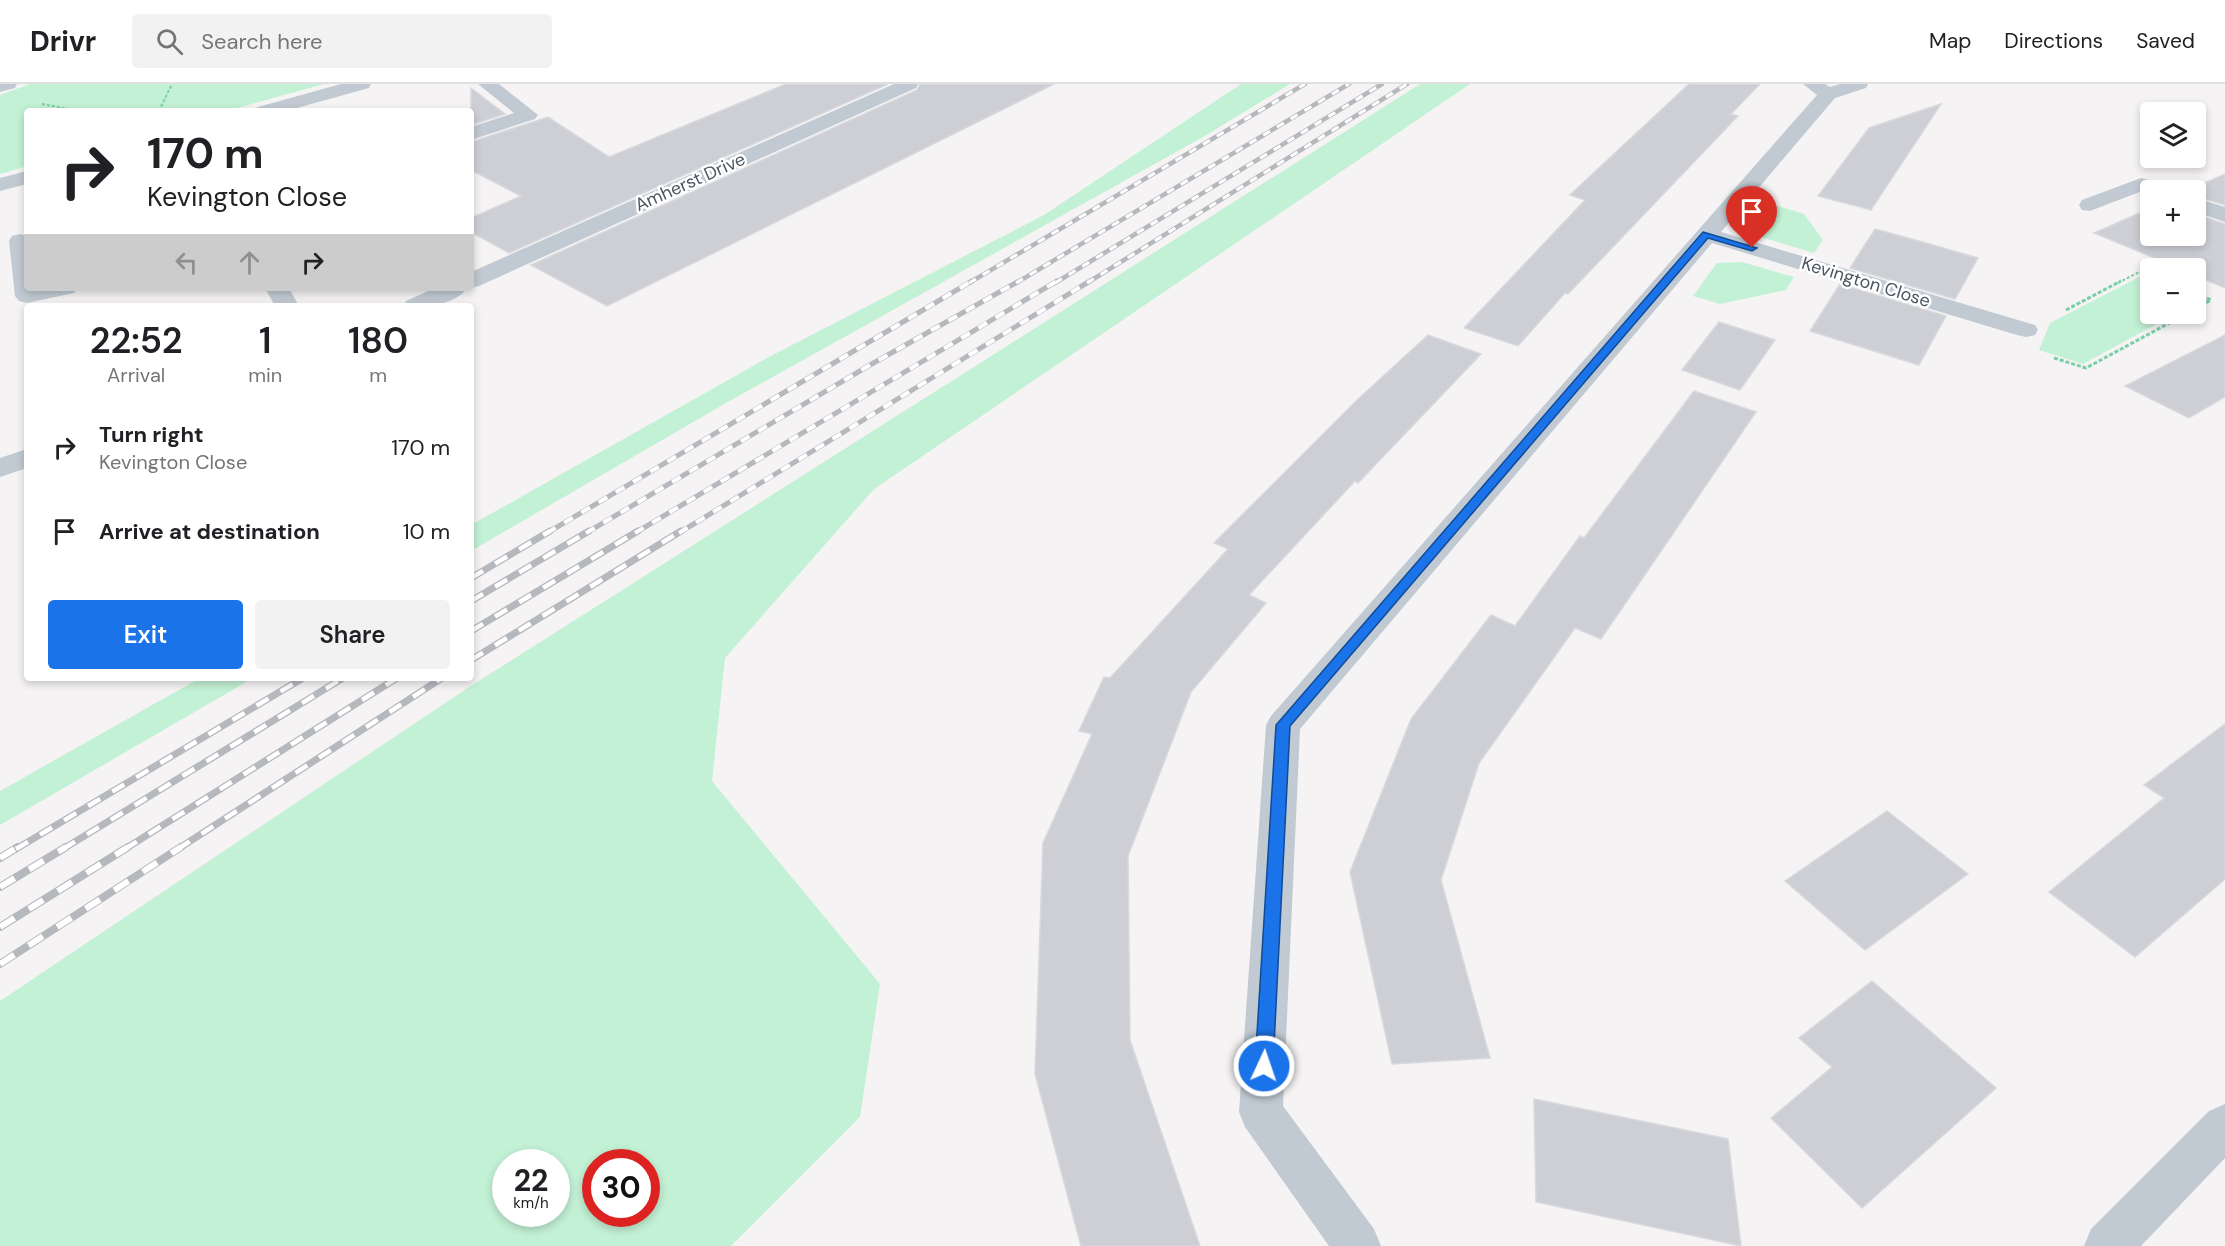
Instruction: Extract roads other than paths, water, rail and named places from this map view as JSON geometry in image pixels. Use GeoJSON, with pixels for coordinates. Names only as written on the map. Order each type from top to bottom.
{"type":"FeatureCollection","features":[{"type":"Feature","properties":{"kind":"street"},"geometry":{"type":"LineString","coordinates":[[0,86],[8,84]]}},
{"type":"Feature","properties":{"kind":"street"},"geometry":{"type":"LineString","coordinates":[[276,108],[362,84]]}},
{"type":"Feature","properties":{"kind":"street"},"geometry":{"type":"LineString","coordinates":[[474,133],[528,115],[487,84]]}},
{"type":"Feature","properties":{"kind":"street","name":"Amherst Drive"},"geometry":{"type":"LineString","coordinates":[[474,280],[909,84]]}},
{"type":"Feature","properties":{"kind":"street"},"geometry":{"type":"LineString","coordinates":[[1357,1246],[1262,1112],[1283,725],[1706,234],[1820,89],[1859,84]]}},
{"type":"Feature","properties":{"kind":"street"},"geometry":{"type":"LineString","coordinates":[[0,184],[24,178]]}},
{"type":"Feature","properties":{"kind":"street"},"geometry":{"type":"LineString","coordinates":[[2090,205],[2140,184]]}},
{"type":"Feature","properties":{"kind":"street"},"geometry":{"type":"LineString","coordinates":[[2206,208],[2225,215]]}},
{"type":"Feature","properties":{"kind":"street","name":"Kevington Close"},"geometry":{"type":"LineString","coordinates":[[1706,234],[2026,330]]}},
{"type":"Feature","properties":{"kind":"street"},"geometry":{"type":"LineString","coordinates":[[20,241],[24,272]]}},
{"type":"Feature","properties":{"kind":"street"},"geometry":{"type":"LineString","coordinates":[[26,291],[27,296],[51,291]]}},
{"type":"Feature","properties":{"kind":"street"},"geometry":{"type":"LineString","coordinates":[[422,303],[448,291]]}},
{"type":"Feature","properties":{"kind":"street"},"geometry":{"type":"LineString","coordinates":[[0,468],[24,459]]}},
{"type":"Feature","properties":{"kind":"street"},"geometry":{"type":"LineString","coordinates":[[2108,1246],[2225,1126]]}},
{"type":"Feature","properties":{"kind":"railway"},"geometry":{"type":"LineString","coordinates":[[969,283],[1305,84]]}},
{"type":"Feature","properties":{"kind":"railway"},"geometry":{"type":"LineString","coordinates":[[1016,283],[1349,84]]}},
{"type":"Feature","properties":{"kind":"railway"},"geometry":{"type":"LineString","coordinates":[[1055,283],[1382,84]]}},
{"type":"Feature","properties":{"kind":"railway"},"geometry":{"type":"LineString","coordinates":[[1087,283],[1407,84]]}},
{"type":"Feature","properties":{"kind":"railway"},"geometry":{"type":"LineString","coordinates":[[547,533],[972,281]]}},
{"type":"Feature","properties":{"kind":"railway"},"geometry":{"type":"LineString","coordinates":[[586,533],[870,365],[1019,281]]}},
{"type":"Feature","properties":{"kind":"railway"},"geometry":{"type":"LineString","coordinates":[[635,533],[1057,281]]}},
{"type":"Feature","properties":{"kind":"railway"},"geometry":{"type":"LineString","coordinates":[[679,533],[1090,281]]}},
{"type":"Feature","properties":{"kind":"railway"},"geometry":{"type":"LineString","coordinates":[[474,576],[550,531]]}},
{"type":"Feature","properties":{"kind":"railway"},"geometry":{"type":"LineString","coordinates":[[474,599],[589,531]]}},
{"type":"Feature","properties":{"kind":"railway"},"geometry":{"type":"LineString","coordinates":[[474,629],[638,531]]}},
{"type":"Feature","properties":{"kind":"railway"},"geometry":{"type":"LineString","coordinates":[[474,658],[681,531]]}},
{"type":"Feature","properties":{"kind":"railway"},"geometry":{"type":"LineString","coordinates":[[16,849],[298,681]]}},
{"type":"Feature","properties":{"kind":"railway"},"geometry":{"type":"LineString","coordinates":[[63,849],[338,681]]}},
{"type":"Feature","properties":{"kind":"railway"},"geometry":{"type":"LineString","coordinates":[[125,849],[392,681]]}},
{"type":"Feature","properties":{"kind":"railway"},"geometry":{"type":"LineString","coordinates":[[178,849],[437,681]]}},
{"type":"Feature","properties":{"kind":"railway"},"geometry":{"type":"LineString","coordinates":[[0,858],[18,847]]}},
{"type":"Feature","properties":{"kind":"railway"},"geometry":{"type":"LineString","coordinates":[[0,887],[66,847]]}},
{"type":"Feature","properties":{"kind":"railway"},"geometry":{"type":"LineString","coordinates":[[0,927],[128,847]]}},
{"type":"Feature","properties":{"kind":"railway"},"geometry":{"type":"LineString","coordinates":[[0,964],[181,847]]}}]}
